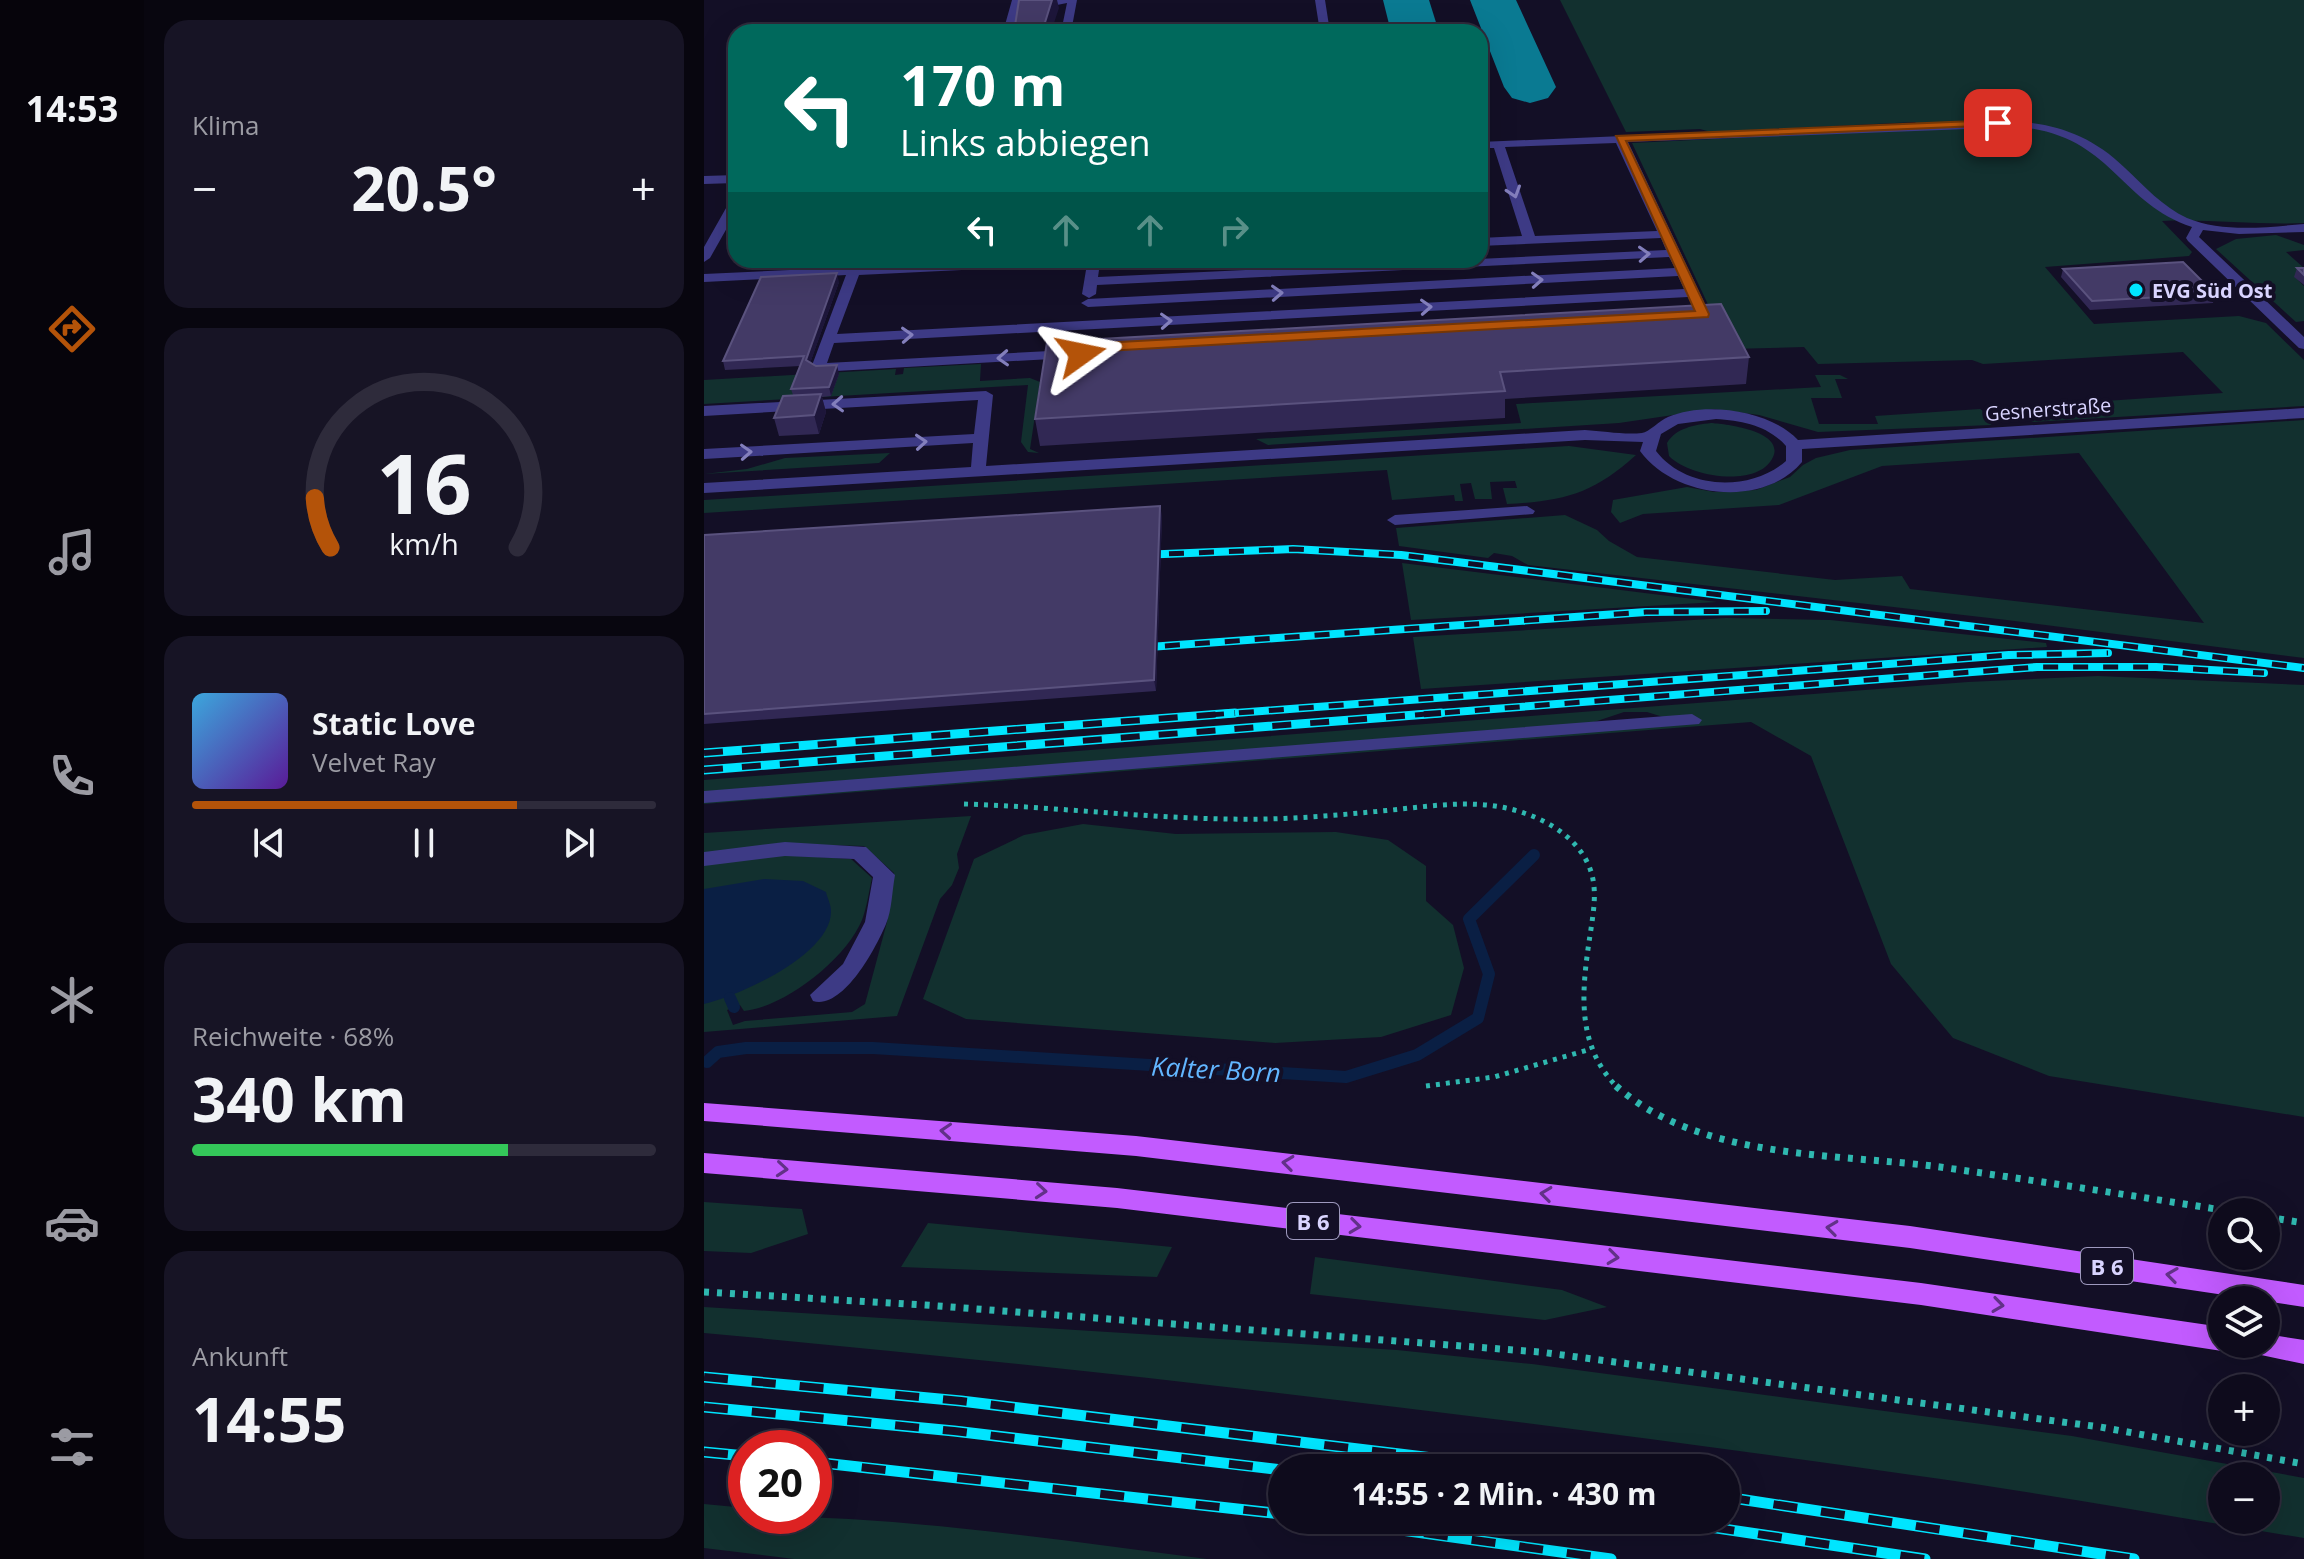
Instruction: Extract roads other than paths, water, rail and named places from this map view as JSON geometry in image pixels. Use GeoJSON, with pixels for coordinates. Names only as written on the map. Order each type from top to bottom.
{"type":"FeatureCollection","features":[{"type":"Feature","properties":{"kind":"main road","name":"B 6"},"geometry":{"type":"LineString","coordinates":[[704,1112],[1136,1146],[1910,1237],[2304,1296]]}},
{"type":"Feature","properties":{"kind":"main road","name":"B 6"},"geometry":{"type":"LineString","coordinates":[[704,1163],[1117,1198],[1921,1294],[2208,1337]]}},
{"type":"Feature","properties":{"kind":"main road"},"geometry":{"type":"LineString","coordinates":[[2280,1348],[2304,1352]]}},
{"type":"Feature","properties":{"kind":"lane"},"geometry":{"type":"LineString","coordinates":[[1010,24],[1017,0],[1042,5],[1069,0],[1067,24]]}},
{"type":"Feature","properties":{"kind":"lane"},"geometry":{"type":"LineString","coordinates":[[1320,0],[1324,24]]}},
{"type":"Feature","properties":{"kind":"lane"},"geometry":{"type":"LineString","coordinates":[[1488,145],[1977,124],[2035,125],[2068,133],[2091,145],[2169,213],[2199,226],[2228,230],[2304,228]]}},
{"type":"Feature","properties":{"kind":"lane"},"geometry":{"type":"LineString","coordinates":[[1620,138],[1703,314],[1687,315]]}},
{"type":"Feature","properties":{"kind":"lane"},"geometry":{"type":"LineString","coordinates":[[1498,144],[1530,240]]}},
{"type":"Feature","properties":{"kind":"lane"},"geometry":{"type":"LineString","coordinates":[[704,180],[728,179]]}},
{"type":"Feature","properties":{"kind":"lane"},"geometry":{"type":"LineString","coordinates":[[704,258],[728,215]]}},
{"type":"Feature","properties":{"kind":"lane"},"geometry":{"type":"LineString","coordinates":[[2199,226],[2192,238],[2304,345]]}},
{"type":"Feature","properties":{"kind":"lane"},"geometry":{"type":"LineString","coordinates":[[1488,242],[1665,234]]}},
{"type":"Feature","properties":{"kind":"lane"},"geometry":{"type":"LineString","coordinates":[[1488,262],[1674,253]]}},
{"type":"Feature","properties":{"kind":"lane"},"geometry":{"type":"LineString","coordinates":[[704,278],[920,268]]}},
{"type":"Feature","properties":{"kind":"lane"},"geometry":{"type":"LineString","coordinates":[[1083,341],[1094,268]]}},
{"type":"Feature","properties":{"kind":"lane"},"geometry":{"type":"LineString","coordinates":[[1091,281],[1362,268]]}},
{"type":"Feature","properties":{"kind":"lane"},"geometry":{"type":"LineString","coordinates":[[854,271],[818,368],[1083,341],[1693,293]]}},
{"type":"Feature","properties":{"kind":"lane"},"geometry":{"type":"LineString","coordinates":[[1088,303],[1683,272]]}},
{"type":"Feature","properties":{"kind":"lane"},"geometry":{"type":"LineString","coordinates":[[829,339],[1083,341]]}},
{"type":"Feature","properties":{"kind":"lane"},"geometry":{"type":"LineString","coordinates":[[704,411],[986,395],[978,471]]}},
{"type":"Feature","properties":{"kind":"lane","name":"Gesnerstraße"},"geometry":{"type":"LineString","coordinates":[[1794,445],[2304,413]]}},
{"type":"Feature","properties":{"kind":"lane"},"geometry":{"type":"LineString","coordinates":[[1716,414],[1768,424],[1788,436],[1794,445],[1794,462],[1780,475],[1753,484],[1713,486],[1686,480],[1659,467],[1648,451],[1654,432],[1674,420],[1716,414]]}},
{"type":"Feature","properties":{"kind":"lane"},"geometry":{"type":"LineString","coordinates":[[704,488],[1585,435],[1650,438]]}},
{"type":"Feature","properties":{"kind":"lane"},"geometry":{"type":"LineString","coordinates":[[704,454],[981,438]]}},
{"type":"Feature","properties":{"kind":"lane"},"geometry":{"type":"LineString","coordinates":[[1395,520],[1527,511]]}},
{"type":"Feature","properties":{"kind":"lane"},"geometry":{"type":"LineString","coordinates":[[704,797],[1692,720]]}},
{"type":"Feature","properties":{"kind":"lane"},"geometry":{"type":"LineString","coordinates":[[704,859],[785,849],[859,852],[884,875],[876,922],[851,969],[821,995]]}},
{"type":"Feature","properties":{"kind":"water"},"geometry":{"type":"Polygon","coordinates":[[[764,879],[803,881],[826,892],[831,910],[828,926],[801,957],[781,970],[739,992],[704,1004],[704,889],[764,879]]]}},
{"type":"Feature","properties":{"kind":"waterway","name":"Kalter Born"},"geometry":{"type":"LineString","coordinates":[[707,1062],[718,1052],[746,1048],[873,1048],[1346,1077],[1417,1055],[1478,1018],[1489,974],[1469,919],[1534,855]]}},
{"type":"Feature","properties":{"kind":"waterway","name":"Kalter Born"},"geometry":{"type":"LineString","coordinates":[[730,998],[734,1007]]}},
{"type":"Feature","properties":{"kind":"railway"},"geometry":{"type":"LineString","coordinates":[[1139,555],[1293,549],[1401,555],[2304,668]]}},
{"type":"Feature","properties":{"kind":"railway"},"geometry":{"type":"LineString","coordinates":[[1135,648],[1646,612],[1766,611]]}},
{"type":"Feature","properties":{"kind":"railway"},"geometry":{"type":"LineString","coordinates":[[1209,715],[2009,655],[2108,653]]}},
{"type":"Feature","properties":{"kind":"railway"},"geometry":{"type":"LineString","coordinates":[[1415,715],[2037,667],[2156,667],[2264,673]]}},
{"type":"Feature","properties":{"kind":"railway"},"geometry":{"type":"LineString","coordinates":[[704,753],[1235,713]]}},
{"type":"Feature","properties":{"kind":"railway"},"geometry":{"type":"LineString","coordinates":[[704,770],[1441,713]]}},
{"type":"Feature","properties":{"kind":"railway"},"geometry":{"type":"LineString","coordinates":[[704,1377],[961,1401],[1399,1454]]}},
{"type":"Feature","properties":{"kind":"railway"},"geometry":{"type":"LineString","coordinates":[[704,1407],[954,1431],[1268,1468]]}},
{"type":"Feature","properties":{"kind":"railway"},"geometry":{"type":"LineString","coordinates":[[704,1452],[728,1454]]}},
{"type":"Feature","properties":{"kind":"railway"},"geometry":{"type":"LineString","coordinates":[[832,1464],[1268,1512]]}},
{"type":"Feature","properties":{"kind":"railway"},"geometry":{"type":"LineString","coordinates":[[1740,1499],[2134,1559]]}},
{"type":"Feature","properties":{"kind":"railway"},"geometry":{"type":"LineString","coordinates":[[1740,1531],[1925,1559]]}},
{"type":"Feature","properties":{"kind":"railway"},"geometry":{"type":"LineString","coordinates":[[1430,1534],[1611,1559]]}},
{"type":"Feature","properties":{"kind":"place","name":"EVG Süd Ost"},"geometry":{"type":"Point","coordinates":[2136,290]}}]}
